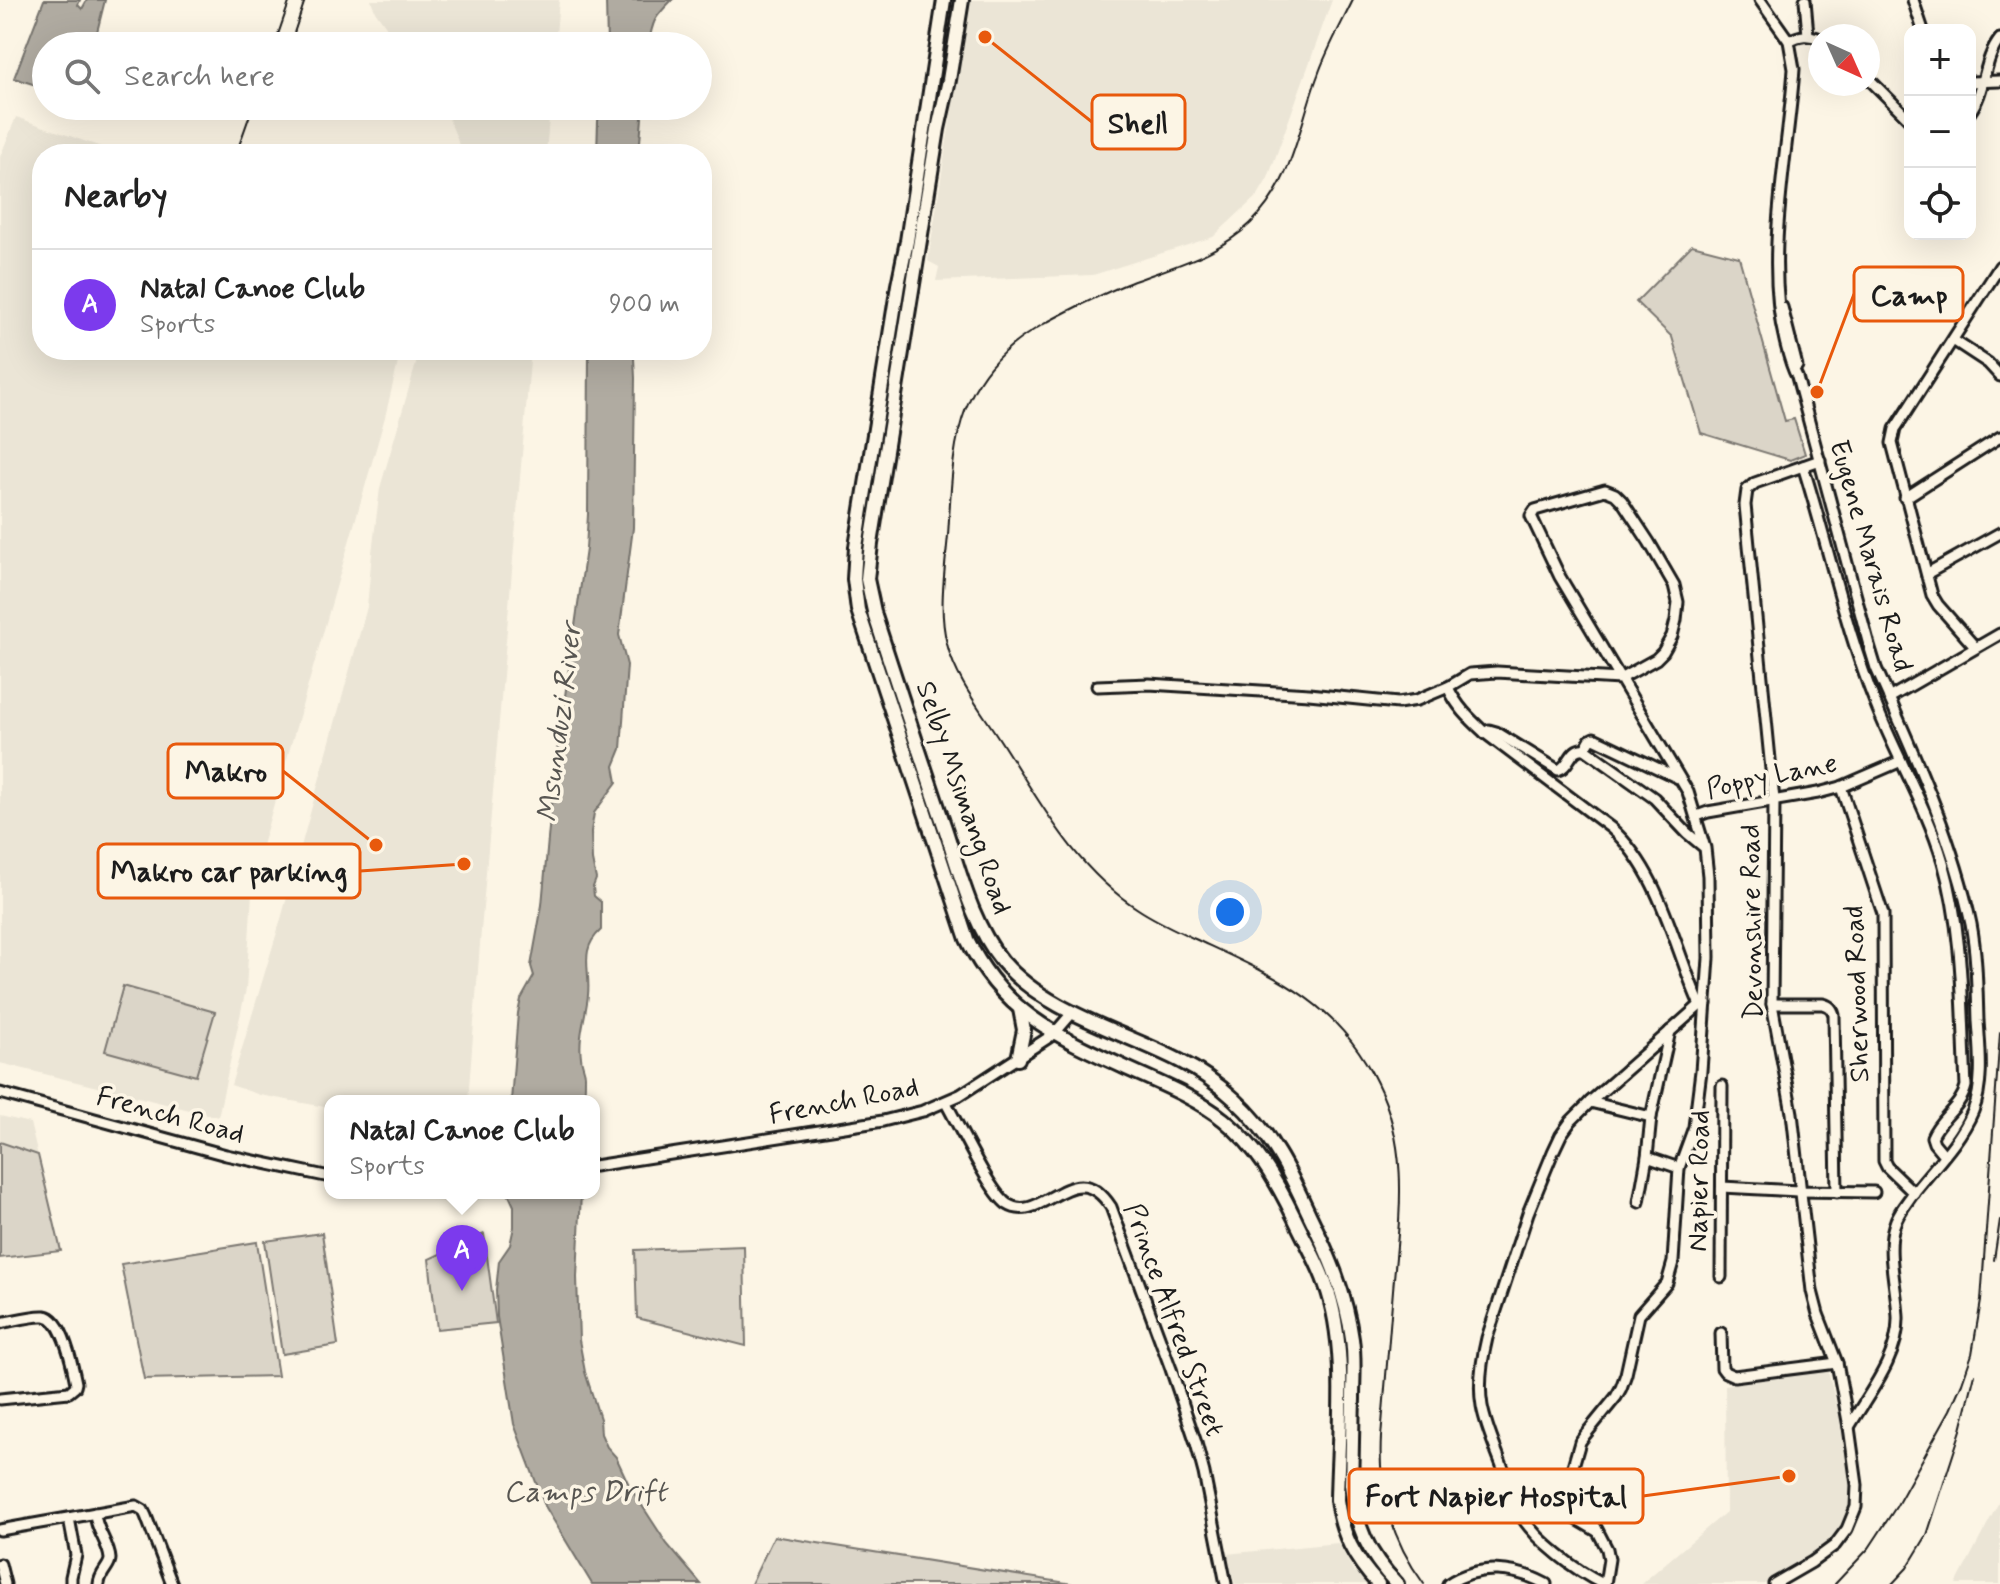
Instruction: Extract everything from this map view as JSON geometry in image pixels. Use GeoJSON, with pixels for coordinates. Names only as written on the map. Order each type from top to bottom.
{"type":"FeatureCollection","features":[{"type":"Feature","properties":{"kind":"main road","name":"Selby Msimang Road"},"geometry":{"type":"LineString","coordinates":[[944,0],[856,547],[854,579],[861,622],[967,939],[986,975],[1020,1009],[1054,1034],[1211,1111],[1251,1146],[1278,1183],[1325,1283],[1332,1307],[1339,1359],[1339,1513],[1352,1550],[1378,1584]]}},
{"type":"Feature","properties":{"kind":"main road","name":"Selby Msimang Road"},"geometry":{"type":"LineString","coordinates":[[962,0],[871,544],[867,579],[875,616],[961,875],[989,942],[1013,973],[1045,997],[1181,1061],[1202,1074],[1245,1110],[1276,1149],[1327,1251],[1343,1293],[1354,1361],[1353,1501],[1367,1546],[1397,1584]]}},
{"type":"Feature","properties":{"kind":"main road"},"geometry":{"type":"LineString","coordinates":[[1018,1059],[1024,1030],[1020,1009]]}},
{"type":"Feature","properties":{"kind":"street","name":"Eugene Marais Road"},"geometry":{"type":"LineString","coordinates":[[1760,0],[1789,41],[1794,69],[1778,246],[1780,320],[1869,645],[1942,821],[1971,927],[1979,1047],[1979,1085],[1974,1110],[1914,1193]]}},
{"type":"Feature","properties":{"kind":"street"},"geometry":{"type":"LineString","coordinates":[[1789,41],[1808,35],[1805,0]]}},
{"type":"Feature","properties":{"kind":"street"},"geometry":{"type":"LineString","coordinates":[[1913,0],[1921,24]]}},
{"type":"Feature","properties":{"kind":"street"},"geometry":{"type":"LineString","coordinates":[[1976,103],[1991,52],[2000,39]]}},
{"type":"Feature","properties":{"kind":"street"},"geometry":{"type":"LineString","coordinates":[[1976,82],[2000,81]]}},
{"type":"Feature","properties":{"kind":"street"},"geometry":{"type":"LineString","coordinates":[[1880,90],[1904,114]]}},
{"type":"Feature","properties":{"kind":"street"},"geometry":{"type":"LineString","coordinates":[[1975,647],[1932,595],[1892,443],[1895,429],[2000,266]]}},
{"type":"Feature","properties":{"kind":"street"},"geometry":{"type":"LineString","coordinates":[[1953,340],[1999,372]]}},
{"type":"Feature","properties":{"kind":"street"},"geometry":{"type":"LineString","coordinates":[[1905,498],[2000,437]]}},
{"type":"Feature","properties":{"kind":"street","name":"Devonshire Road"},"geometry":{"type":"LineString","coordinates":[[1774,1584],[1825,1554],[1843,1536],[1856,1507],[1857,1485],[1837,1363],[1814,1302],[1792,1113],[1772,1004],[1774,800],[1745,494],[1755,483],[1820,460]]}},
{"type":"Feature","properties":{"kind":"street","name":"Eugene Marais Road"},"geometry":{"type":"LineString","coordinates":[[1803,466],[1863,670],[1921,802],[1943,861],[1956,923],[1966,1086],[1959,1103],[1938,1125],[1932,1137],[1944,1155]]}},
{"type":"Feature","properties":{"kind":"street"},"geometry":{"type":"LineString","coordinates":[[1097,686],[1149,684],[1398,703],[1417,700],[1470,674],[1497,672],[1620,679],[1656,659],[1667,646],[1676,620],[1677,593],[1669,574],[1622,501],[1608,490],[1540,508],[1531,516],[1560,577],[1620,679],[1678,778],[1688,792],[1705,848],[1708,876],[1709,958],[1703,1004],[1698,1102],[1694,1127],[1679,1168],[1675,1248],[1670,1276],[1639,1315],[1621,1388],[1580,1442],[1573,1466],[1577,1491],[1607,1549],[1609,1559],[1604,1584],[1591,1579],[1565,1559],[1529,1525],[1518,1508],[1482,1405],[1483,1357],[1528,1213],[1561,1135],[1590,1102],[1703,1004]]}},
{"type":"Feature","properties":{"kind":"street"},"geometry":{"type":"LineString","coordinates":[[1928,573],[2000,533]]}},
{"type":"Feature","properties":{"kind":"street"},"geometry":{"type":"LineString","coordinates":[[1889,698],[2000,634]]}},
{"type":"Feature","properties":{"kind":"street"},"geometry":{"type":"LineString","coordinates":[[1448,687],[1458,706],[1485,733],[1611,828],[1628,845],[1656,892],[1686,973],[1703,1004]]}},
{"type":"Feature","properties":{"kind":"street"},"geometry":{"type":"LineString","coordinates":[[1485,733],[1489,730],[1496,732],[1558,770],[1564,768],[1576,750],[1585,749],[1643,789],[1705,848]]}},
{"type":"Feature","properties":{"kind":"street"},"geometry":{"type":"LineString","coordinates":[[1585,749],[1594,738],[1678,778]]}},
{"type":"Feature","properties":{"kind":"street","name":"Poppy Lane"},"geometry":{"type":"LineString","coordinates":[[1697,816],[1841,787],[1901,761]]}},
{"type":"Feature","properties":{"kind":"street","name":"Sherwood Road"},"geometry":{"type":"LineString","coordinates":[[1841,787],[1883,914],[1884,1161],[1914,1193]]}},
{"type":"Feature","properties":{"kind":"street"},"geometry":{"type":"LineString","coordinates":[[1772,1004],[1823,1004],[1829,1006],[1834,1015],[1837,1192]]}},
{"type":"Feature","properties":{"kind":"street","name":"French Road"},"geometry":{"type":"LineString","coordinates":[[600,1165],[906,1116],[946,1103],[982,1083],[1054,1034],[1073,1012]]}},
{"type":"Feature","properties":{"kind":"street"},"geometry":{"type":"LineString","coordinates":[[1639,1202],[1651,1117],[1670,1031]]}},
{"type":"Feature","properties":{"kind":"street","name":"Napier Road"},"geometry":{"type":"LineString","coordinates":[[1721,1277],[1722,1086]]}},
{"type":"Feature","properties":{"kind":"street","name":"French Road"},"geometry":{"type":"LineString","coordinates":[[0,1093],[226,1155],[324,1176]]}},
{"type":"Feature","properties":{"kind":"street"},"geometry":{"type":"LineString","coordinates":[[1590,1102],[1651,1117]]}},
{"type":"Feature","properties":{"kind":"street","name":"Prince Alfred Street"},"geometry":{"type":"LineString","coordinates":[[946,1103],[994,1188],[1009,1205],[1027,1208],[1082,1185],[1100,1193],[1111,1207],[1196,1443],[1226,1584]]}},
{"type":"Feature","properties":{"kind":"street"},"geometry":{"type":"LineString","coordinates":[[1647,1157],[1679,1168]]}},
{"type":"Feature","properties":{"kind":"street"},"geometry":{"type":"LineString","coordinates":[[1722,1187],[1874,1192]]}},
{"type":"Feature","properties":{"kind":"street"},"geometry":{"type":"LineString","coordinates":[[1849,1427],[1885,1367],[1894,1342],[1898,1317],[1892,1236],[1900,1212],[1914,1193]]}},
{"type":"Feature","properties":{"kind":"street"},"geometry":{"type":"LineString","coordinates":[[0,1323],[45,1316],[52,1319],[61,1330],[76,1383],[69,1392],[0,1399]]}},
{"type":"Feature","properties":{"kind":"street"},"geometry":{"type":"LineString","coordinates":[[1721,1333],[1722,1368],[1734,1376],[1837,1363]]}},
{"type":"Feature","properties":{"kind":"street"},"geometry":{"type":"LineString","coordinates":[[1507,1478],[1597,1531]]}},
{"type":"Feature","properties":{"kind":"street"},"geometry":{"type":"LineString","coordinates":[[0,1530],[136,1506],[143,1510],[172,1584]]}},
{"type":"Feature","properties":{"kind":"street"},"geometry":{"type":"LineString","coordinates":[[95,1513],[95,1523],[110,1559],[99,1584]]}},
{"type":"Feature","properties":{"kind":"street"},"geometry":{"type":"LineString","coordinates":[[69,1518],[76,1555],[71,1584]]}},
{"type":"Feature","properties":{"kind":"street"},"geometry":{"type":"LineString","coordinates":[[0,1564],[5,1584]]}},
{"type":"Feature","properties":{"kind":"street"},"geometry":{"type":"LineString","coordinates":[[1448,1584],[1477,1572],[1497,1570],[1521,1573],[1546,1584]]}},
{"type":"Feature","properties":{"kind":"shaded area"},"geometry":{"type":"Polygon","coordinates":[[[371,0],[559,0],[556,32],[390,32],[371,0]]]}},
{"type":"Feature","properties":{"kind":"shaded area"},"geometry":{"type":"Polygon","coordinates":[[[969,0],[1332,0],[1268,178],[1258,195],[1213,237],[1093,275],[936,281],[939,267],[928,261],[969,0]]]}},
{"type":"Feature","properties":{"kind":"shaded area"},"geometry":{"type":"Polygon","coordinates":[[[16,117],[93,144],[32,144],[32,360],[399,360],[253,877],[246,989],[218,1117],[0,1063],[0,157],[16,117]]]}},
{"type":"Feature","properties":{"kind":"shaded area"},"geometry":{"type":"Polygon","coordinates":[[[449,120],[549,120],[547,144],[458,144],[449,120]]]}},
{"type":"Feature","properties":{"kind":"shaded area"},"geometry":{"type":"Polygon","coordinates":[[[1692,245],[1739,257],[1785,421],[1794,419],[1805,454],[1790,460],[1701,433],[1672,337],[1636,302],[1692,245]]]}},
{"type":"Feature","properties":{"kind":"shaded area"},"geometry":{"type":"Polygon","coordinates":[[[417,360],[530,360],[468,1095],[324,1095],[324,1107],[260,1095],[231,1085],[281,919],[367,607],[380,488],[417,360]]]}},
{"type":"Feature","properties":{"kind":"shaded area"},"geometry":{"type":"Polygon","coordinates":[[[123,986],[215,1012],[196,1076],[105,1051],[123,986]]]}},
{"type":"Feature","properties":{"kind":"shaded area"},"geometry":{"type":"Polygon","coordinates":[[[0,1116],[30,1123],[61,1251],[0,1258],[0,1116]]]}},
{"type":"Feature","properties":{"kind":"shaded area"},"geometry":{"type":"Polygon","coordinates":[[[0,1142],[38,1155],[61,1251],[0,1258],[0,1142]]]}},
{"type":"Feature","properties":{"kind":"shaded area"},"geometry":{"type":"Polygon","coordinates":[[[322,1233],[338,1345],[282,1354],[265,1241],[322,1233]]]}},
{"type":"Feature","properties":{"kind":"shaded area"},"geometry":{"type":"Polygon","coordinates":[[[484,1234],[496,1323],[437,1329],[429,1259],[484,1234]]]}},
{"type":"Feature","properties":{"kind":"shaded area"},"geometry":{"type":"Polygon","coordinates":[[[257,1242],[278,1376],[144,1379],[121,1264],[257,1242]]]}},
{"type":"Feature","properties":{"kind":"shaded area"},"geometry":{"type":"Polygon","coordinates":[[[744,1246],[746,1346],[637,1318],[635,1250],[744,1246]]]}},
{"type":"Feature","properties":{"kind":"shaded area"},"geometry":{"type":"Polygon","coordinates":[[[1828,1370],[1856,1489],[1855,1514],[1824,1552],[1764,1584],[1641,1584],[1726,1512],[1725,1385],[1828,1370]]]}},
{"type":"Feature","properties":{"kind":"shaded area"},"geometry":{"type":"Polygon","coordinates":[[[2000,1500],[2000,1584],[1956,1584],[2000,1500]]]}},
{"type":"Feature","properties":{"kind":"shaded area"},"geometry":{"type":"Polygon","coordinates":[[[774,1536],[1073,1584],[751,1584],[774,1536]]]}},
{"type":"Feature","properties":{"kind":"shaded area"},"geometry":{"type":"Polygon","coordinates":[[[1338,1543],[1353,1570],[1368,1584],[1235,1584],[1226,1554],[1338,1543]]]}},
{"type":"Feature","properties":{"kind":"water"},"geometry":{"type":"Polygon","coordinates":[[[44,0],[80,0],[78,5],[82,9],[87,0],[105,0],[97,32],[32,32],[32,84],[14,78],[44,0]]]}},
{"type":"Feature","properties":{"kind":"water"},"geometry":{"type":"Polygon","coordinates":[[[606,0],[672,0],[661,11],[651,32],[607,32],[606,0]]]}},
{"type":"Feature","properties":{"kind":"water"},"geometry":{"type":"Polygon","coordinates":[[[642,120],[640,144],[597,144],[598,121],[642,120]]]}},
{"type":"Feature","properties":{"kind":"water"},"geometry":{"type":"Polygon","coordinates":[[[589,360],[634,360],[633,528],[619,635],[627,665],[621,749],[614,766],[617,782],[594,813],[591,832],[596,879],[593,887],[594,896],[601,902],[601,930],[590,945],[587,961],[588,995],[580,1049],[585,1073],[584,1095],[511,1095],[518,1013],[521,999],[534,976],[531,966],[542,905],[554,773],[586,549],[589,360]]]}},
{"type":"Feature","properties":{"kind":"water","name":"Camps Drift"},"geometry":{"type":"Polygon","coordinates":[[[511,1199],[581,1199],[577,1277],[579,1340],[585,1372],[600,1419],[601,1434],[630,1487],[667,1544],[701,1584],[592,1584],[545,1506],[514,1424],[497,1317],[499,1261],[510,1245],[514,1206],[511,1199]]]}},
{"type":"Feature","properties":{"kind":"railway"},"geometry":{"type":"LineString","coordinates":[[279,32],[290,0]]}},
{"type":"Feature","properties":{"kind":"railway"},"geometry":{"type":"LineString","coordinates":[[294,32],[305,0]]}},
{"type":"Feature","properties":{"kind":"railway"},"geometry":{"type":"LineString","coordinates":[[1353,0],[1322,65],[1286,172],[1277,190],[1251,223],[1211,251],[1115,289],[1042,325],[1012,346],[986,372],[966,408],[955,454],[943,617],[951,657],[970,694],[1060,833],[1095,874],[1138,909],[1276,979],[1323,1011],[1343,1031],[1377,1083],[1395,1134],[1400,1185],[1381,1437],[1382,1476],[1396,1533],[1424,1584]]}},
{"type":"Feature","properties":{"kind":"railway"},"geometry":{"type":"LineString","coordinates":[[240,144],[248,120]]}},
{"type":"Feature","properties":{"kind":"railway"},"geometry":{"type":"LineString","coordinates":[[1835,1584],[1869,1548],[1896,1507],[1950,1410],[1972,1354],[1981,1301],[2000,1033]]}},
{"type":"Feature","properties":{"kind":"railway"},"geometry":{"type":"LineString","coordinates":[[1994,1260],[2000,1220]]}},
{"type":"Feature","properties":{"kind":"railway"},"geometry":{"type":"LineString","coordinates":[[1892,1584],[1907,1568],[1927,1535],[1961,1430],[1975,1374]]}},
{"type":"Feature","properties":{"kind":"place","name":"Shell"},"geometry":{"type":"Point","coordinates":[985,37]}},
{"type":"Feature","properties":{"kind":"place","name":"Camp"},"geometry":{"type":"Point","coordinates":[1817,392]}},
{"type":"Feature","properties":{"kind":"place","name":"Makro"},"geometry":{"type":"Point","coordinates":[376,845]}},
{"type":"Feature","properties":{"kind":"place","name":"Makro car parking"},"geometry":{"type":"Point","coordinates":[464,864]}},
{"type":"Feature","properties":{"kind":"place","name":"Natal Canoe Club"},"geometry":{"type":"Point","coordinates":[462,1291]}},
{"type":"Feature","properties":{"kind":"place","name":"Fort Napier Hospital"},"geometry":{"type":"Point","coordinates":[1789,1476]}},
{"type":"Feature","properties":{"kind":"water label","name":"Msunduzi River"},"geometry":{"type":"Point","coordinates":[560,723]}}]}
